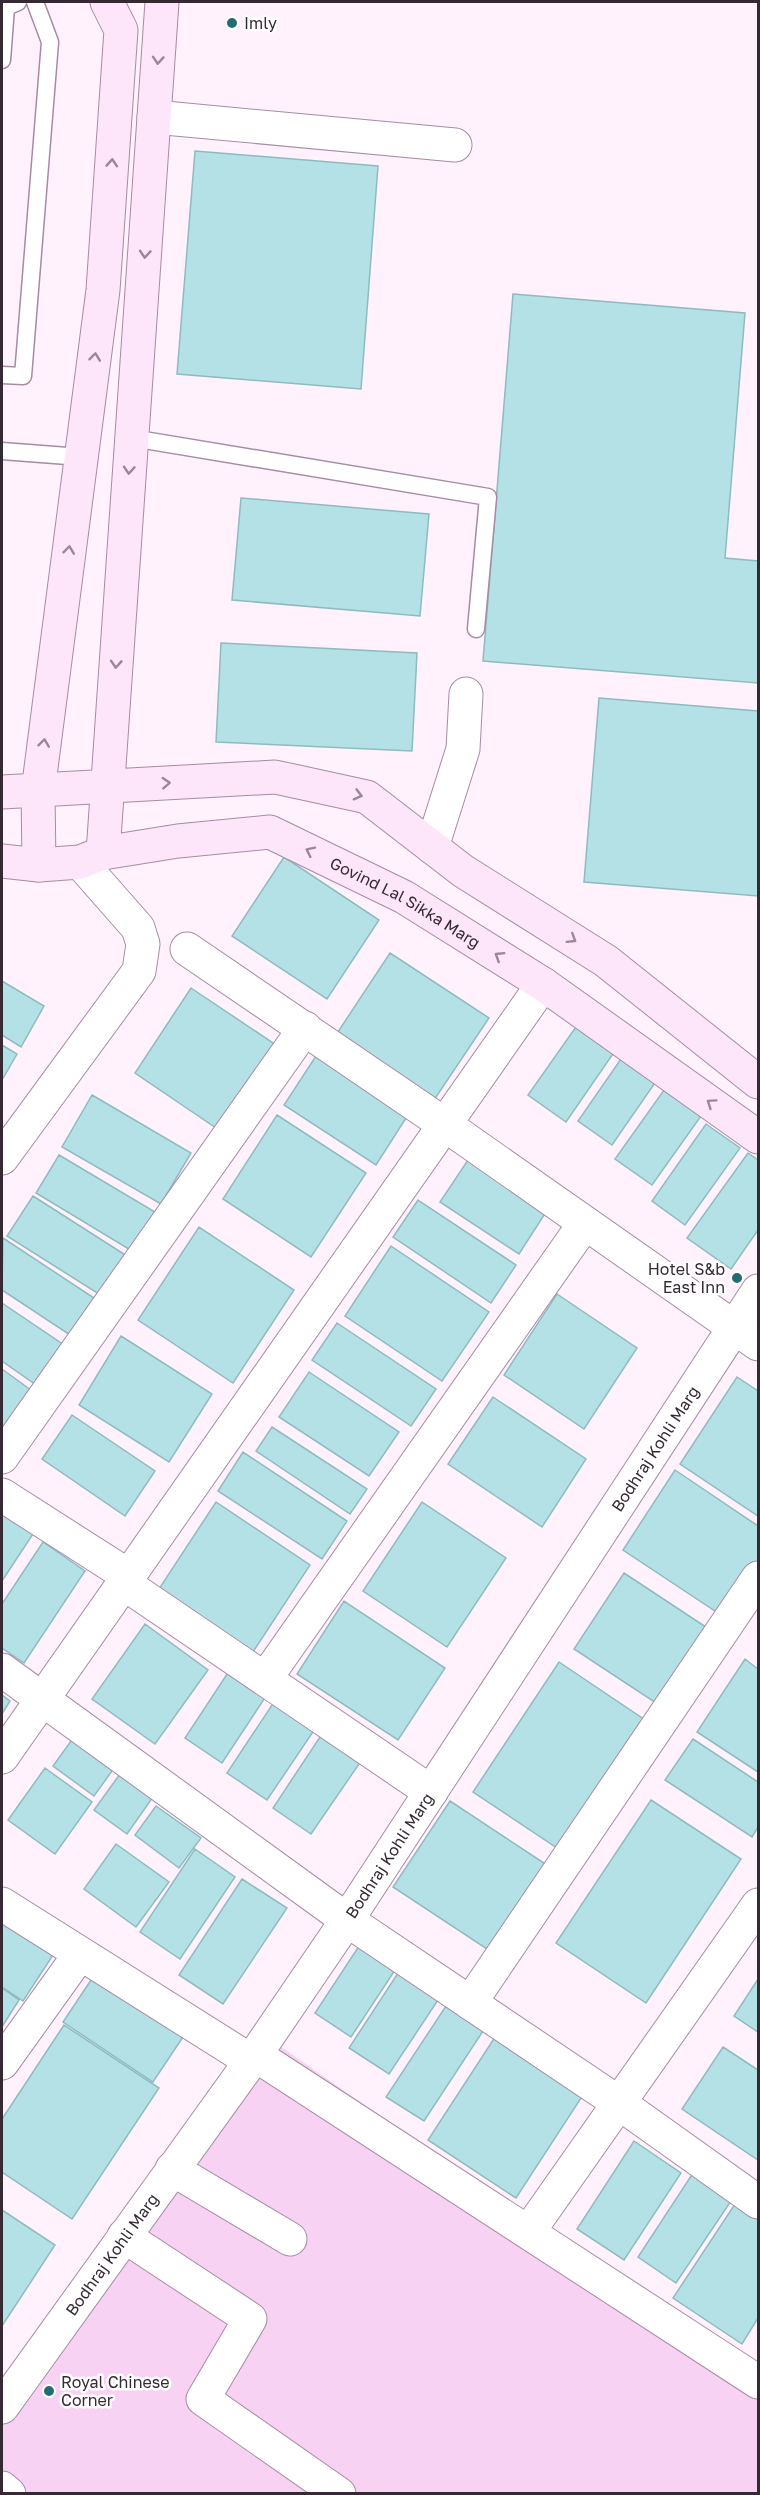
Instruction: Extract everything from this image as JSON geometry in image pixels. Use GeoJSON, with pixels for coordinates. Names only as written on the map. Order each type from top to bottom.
{"type":"FeatureCollection","features":[{"type":"Feature","properties":{"kind":"street"},"geometry":{"type":"LineString","coordinates":[[39,865],[38,791],[103,290],[121,30],[107,2]]}},
{"type":"Feature","properties":{"kind":"street"},"geometry":{"type":"LineString","coordinates":[[2,1158],[139,971],[143,944],[138,928],[92,858],[107,786],[162,2]]}},
{"type":"Feature","properties":{"kind":"street"},"geometry":{"type":"LineString","coordinates":[[154,117],[454,145]]}},
{"type":"Feature","properties":{"kind":"street"},"geometry":{"type":"LineString","coordinates":[[432,847],[463,749],[466,694]]}},
{"type":"Feature","properties":{"kind":"street"},"geometry":{"type":"LineString","coordinates":[[2,792],[275,777],[367,797],[463,871],[606,961],[759,1082]]}},
{"type":"Feature","properties":{"kind":"street","name":"Govind Lal Sikka Marg"},"geometry":{"type":"LineString","coordinates":[[2,861],[39,865],[92,858],[178,841],[270,832],[404,897],[543,984],[759,1137]]}},
{"type":"Feature","properties":{"kind":"street"},"geometry":{"type":"LineString","coordinates":[[187,949],[444,1124],[747,1336]]}},
{"type":"Feature","properties":{"kind":"street"},"geometry":{"type":"LineString","coordinates":[[2,1756],[40,1698],[543,984]]}},
{"type":"Feature","properties":{"kind":"street"},"geometry":{"type":"LineString","coordinates":[[2,1457],[305,1028]]}},
{"type":"Feature","properties":{"kind":"street"},"geometry":{"type":"LineString","coordinates":[[265,1679],[585,1223]]}},
{"type":"Feature","properties":{"kind":"street","name":"Bodhraj Kohli Marg"},"geometry":{"type":"LineString","coordinates":[[2,2407],[252,2058],[431,1792],[747,1336],[759,1291]]}},
{"type":"Feature","properties":{"kind":"street"},"geometry":{"type":"LineString","coordinates":[[2,1495],[431,1792]]}},
{"type":"Feature","properties":{"kind":"street"},"geometry":{"type":"LineString","coordinates":[[470,2003],[759,1578]]}},
{"type":"Feature","properties":{"kind":"street"},"geometry":{"type":"LineString","coordinates":[[2,1670],[347,1920],[619,2103],[758,2201]]}},
{"type":"Feature","properties":{"kind":"street"},"geometry":{"type":"LineString","coordinates":[[2,1904],[529,2231],[759,2382]]}},
{"type":"Feature","properties":{"kind":"street"},"geometry":{"type":"LineString","coordinates":[[529,2231],[759,1905]]}},
{"type":"Feature","properties":{"kind":"street"},"geometry":{"type":"LineString","coordinates":[[2,2063],[80,1954]]}},
{"type":"Feature","properties":{"kind":"street"},"geometry":{"type":"LineString","coordinates":[[172,2169],[290,2239]]}},
{"type":"Feature","properties":{"kind":"street"},"geometry":{"type":"LineString","coordinates":[[124,2236],[250,2319],[203,2399],[339,2493]]}},
{"type":"Feature","properties":{"kind":"street"},"geometry":{"type":"LineString","coordinates":[[2,2488],[9,2493]]}},
{"type":"Feature","properties":{"kind":"lane"},"geometry":{"type":"LineString","coordinates":[[2,60],[6,7],[18,2]]}},
{"type":"Feature","properties":{"kind":"lane"},"geometry":{"type":"LineString","coordinates":[[2,375],[23,376],[50,42],[36,2]]}},
{"type":"Feature","properties":{"kind":"lane"},"geometry":{"type":"LineString","coordinates":[[132,438],[488,497],[476,629]]}},
{"type":"Feature","properties":{"kind":"lane"},"geometry":{"type":"LineString","coordinates":[[2,451],[81,457]]}},
{"type":"Feature","properties":{"kind":"shaded area"},"geometry":{"type":"Polygon","coordinates":[[[267,2037],[758,2379],[758,2493],[2,2494],[2,2407],[267,2037]]]}},
{"type":"Feature","properties":{"kind":"building"},"geometry":{"type":"Polygon","coordinates":[[[195,151],[378,166],[361,389],[177,374],[195,151]]]}},
{"type":"Feature","properties":{"kind":"building"},"geometry":{"type":"Polygon","coordinates":[[[513,294],[745,313],[725,558],[758,561],[758,683],[483,661],[513,294]]]}},
{"type":"Feature","properties":{"kind":"building"},"geometry":{"type":"Polygon","coordinates":[[[241,498],[429,514],[420,616],[232,600],[241,498]]]}},
{"type":"Feature","properties":{"kind":"building"},"geometry":{"type":"Polygon","coordinates":[[[221,643],[417,653],[412,751],[216,742],[221,643]]]}},
{"type":"Feature","properties":{"kind":"building"},"geometry":{"type":"Polygon","coordinates":[[[599,698],[758,711],[758,896],[584,882],[599,698]]]}},
{"type":"Feature","properties":{"kind":"building"},"geometry":{"type":"Polygon","coordinates":[[[284,857],[379,920],[327,999],[232,936],[284,857]]]}},
{"type":"Feature","properties":{"kind":"building"},"geometry":{"type":"Polygon","coordinates":[[[390,953],[489,1018],[428,1109],[330,1044],[390,953]]]}},
{"type":"Feature","properties":{"kind":"building"},"geometry":{"type":"Polygon","coordinates":[[[2,981],[44,1006],[21,1047],[2,1035],[2,981]]]}},
{"type":"Feature","properties":{"kind":"building"},"geometry":{"type":"Polygon","coordinates":[[[191,988],[276,1045],[219,1130],[135,1073],[191,988]]]}},
{"type":"Feature","properties":{"kind":"building"},"geometry":{"type":"Polygon","coordinates":[[[578,1024],[615,1051],[566,1122],[528,1095],[578,1024]]]}},
{"type":"Feature","properties":{"kind":"building"},"geometry":{"type":"Polygon","coordinates":[[[2,1045],[17,1054],[2,1080],[2,1045]]]}},
{"type":"Feature","properties":{"kind":"building"},"geometry":{"type":"Polygon","coordinates":[[[316,1056],[408,1115],[376,1165],[284,1105],[316,1056]]]}},
{"type":"Feature","properties":{"kind":"building"},"geometry":{"type":"Polygon","coordinates":[[[623,1056],[657,1080],[612,1145],[578,1121],[623,1056]]]}},
{"type":"Feature","properties":{"kind":"building"},"geometry":{"type":"Polygon","coordinates":[[[669,1083],[706,1109],[652,1185],[615,1159],[669,1083]]]}},
{"type":"Feature","properties":{"kind":"building"},"geometry":{"type":"Polygon","coordinates":[[[92,1095],[191,1153],[161,1204],[62,1147],[92,1095]]]}},
{"type":"Feature","properties":{"kind":"building"},"geometry":{"type":"Polygon","coordinates":[[[277,1115],[366,1173],[311,1257],[223,1199],[277,1115]]]}},
{"type":"Feature","properties":{"kind":"building"},"geometry":{"type":"Polygon","coordinates":[[[706,1124],[740,1148],[685,1225],[652,1201],[706,1124]]]}},
{"type":"Feature","properties":{"kind":"building"},"geometry":{"type":"Polygon","coordinates":[[[748,1153],[758,1160],[758,1230],[731,1269],[687,1238],[748,1153]]]}},
{"type":"Feature","properties":{"kind":"building"},"geometry":{"type":"Polygon","coordinates":[[[59,1155],[155,1212],[132,1251],[36,1193],[59,1155]]]}},
{"type":"Feature","properties":{"kind":"building"},"geometry":{"type":"Polygon","coordinates":[[[470,1157],[548,1209],[519,1254],[440,1202],[470,1157]]]}},
{"type":"Feature","properties":{"kind":"building"},"geometry":{"type":"Polygon","coordinates":[[[33,1196],[127,1256],[102,1296],[7,1236],[33,1196]]]}},
{"type":"Feature","properties":{"kind":"building"},"geometry":{"type":"Polygon","coordinates":[[[418,1200],[516,1265],[491,1303],[393,1237],[418,1200]]]}},
{"type":"Feature","properties":{"kind":"building"},"geometry":{"type":"Polygon","coordinates":[[[199,1227],[294,1290],[233,1383],[138,1320],[199,1227]]]}},
{"type":"Feature","properties":{"kind":"building"},"geometry":{"type":"Polygon","coordinates":[[[3,1238],[97,1300],[73,1337],[2,1290],[3,1238]]]}},
{"type":"Feature","properties":{"kind":"building"},"geometry":{"type":"Polygon","coordinates":[[[391,1246],[489,1312],[442,1381],[345,1316],[391,1246]]]}},
{"type":"Feature","properties":{"kind":"building"},"geometry":{"type":"Polygon","coordinates":[[[557,1294],[637,1348],[584,1429],[504,1375],[557,1294]]]}},
{"type":"Feature","properties":{"kind":"building"},"geometry":{"type":"Polygon","coordinates":[[[2,1303],[67,1347],[39,1387],[2,1361],[2,1303]]]}},
{"type":"Feature","properties":{"kind":"building"},"geometry":{"type":"Polygon","coordinates":[[[337,1323],[436,1389],[411,1426],[312,1360],[337,1323]]]}},
{"type":"Feature","properties":{"kind":"building"},"geometry":{"type":"Polygon","coordinates":[[[121,1336],[212,1394],[169,1462],[79,1405],[121,1336]]]}},
{"type":"Feature","properties":{"kind":"building"},"geometry":{"type":"Polygon","coordinates":[[[2,1369],[35,1393],[2,1430],[2,1369]]]}},
{"type":"Feature","properties":{"kind":"building"},"geometry":{"type":"Polygon","coordinates":[[[309,1372],[399,1432],[369,1476],[279,1417],[309,1372]]]}},
{"type":"Feature","properties":{"kind":"building"},"geometry":{"type":"Polygon","coordinates":[[[737,1377],[758,1391],[758,1516],[680,1464],[737,1377]]]}},
{"type":"Feature","properties":{"kind":"building"},"geometry":{"type":"Polygon","coordinates":[[[493,1397],[586,1459],[542,1527],[448,1464],[493,1397]]]}},
{"type":"Feature","properties":{"kind":"building"},"geometry":{"type":"Polygon","coordinates":[[[72,1415],[155,1471],[125,1516],[42,1459],[72,1415]]]}},
{"type":"Feature","properties":{"kind":"building"},"geometry":{"type":"Polygon","coordinates":[[[272,1427],[367,1489],[350,1514],[256,1451],[272,1427]]]}},
{"type":"Feature","properties":{"kind":"building"},"geometry":{"type":"Polygon","coordinates":[[[243,1452],[347,1521],[322,1559],[218,1491],[243,1452]]]}},
{"type":"Feature","properties":{"kind":"building"},"geometry":{"type":"Polygon","coordinates":[[[675,1470],[758,1526],[758,1565],[724,1617],[623,1550],[675,1470]]]}},
{"type":"Feature","properties":{"kind":"building"},"geometry":{"type":"Polygon","coordinates":[[[216,1502],[310,1565],[251,1655],[157,1592],[216,1502]]]}},
{"type":"Feature","properties":{"kind":"building"},"geometry":{"type":"Polygon","coordinates":[[[422,1502],[506,1558],[447,1647],[363,1591],[422,1502]]]}},
{"type":"Feature","properties":{"kind":"building"},"geometry":{"type":"Polygon","coordinates":[[[2,1513],[33,1534],[2,1581],[2,1513]]]}},
{"type":"Feature","properties":{"kind":"building"},"geometry":{"type":"Polygon","coordinates":[[[43,1542],[85,1571],[24,1663],[2,1648],[2,1604],[43,1542]]]}},
{"type":"Feature","properties":{"kind":"building"},"geometry":{"type":"Polygon","coordinates":[[[624,1573],[712,1631],[662,1707],[574,1649],[624,1573]]]}},
{"type":"Feature","properties":{"kind":"building"},"geometry":{"type":"Polygon","coordinates":[[[344,1601],[445,1668],[398,1740],[297,1674],[344,1601]]]}},
{"type":"Feature","properties":{"kind":"building"},"geometry":{"type":"Polygon","coordinates":[[[145,1624],[208,1670],[155,1744],[92,1699],[145,1624]]]}},
{"type":"Feature","properties":{"kind":"building"},"geometry":{"type":"Polygon","coordinates":[[[745,1659],[758,1669],[758,1772],[697,1732],[745,1659]]]}},
{"type":"Feature","properties":{"kind":"building"},"geometry":{"type":"Polygon","coordinates":[[[559,1662],[654,1726],[569,1856],[473,1792],[559,1662]]]}},
{"type":"Feature","properties":{"kind":"building"},"geometry":{"type":"Polygon","coordinates":[[[231,1668],[268,1693],[222,1763],[185,1738],[231,1668]]]}},
{"type":"Feature","properties":{"kind":"building"},"geometry":{"type":"Polygon","coordinates":[[[280,1693],[321,1720],[267,1800],[227,1773],[280,1693]]]}},
{"type":"Feature","properties":{"kind":"building"},"geometry":{"type":"Polygon","coordinates":[[[2,1695],[10,1701],[2,1714],[2,1695]]]}},
{"type":"Feature","properties":{"kind":"building"},"geometry":{"type":"Polygon","coordinates":[[[76,1734],[117,1764],[94,1796],[53,1766],[76,1734]]]}},
{"type":"Feature","properties":{"kind":"building"},"geometry":{"type":"Polygon","coordinates":[[[322,1734],[361,1761],[311,1834],[273,1808],[322,1734]]]}},
{"type":"Feature","properties":{"kind":"building"},"geometry":{"type":"Polygon","coordinates":[[[693,1739],[758,1782],[758,1827],[752,1837],[665,1780],[693,1739]]]}},
{"type":"Feature","properties":{"kind":"building"},"geometry":{"type":"Polygon","coordinates":[[[45,1768],[92,1802],[55,1854],[8,1820],[45,1768]]]}},
{"type":"Feature","properties":{"kind":"building"},"geometry":{"type":"Polygon","coordinates":[[[120,1774],[153,1797],[127,1834],[94,1810],[120,1774]]]}},
{"type":"Feature","properties":{"kind":"building"},"geometry":{"type":"Polygon","coordinates":[[[651,1800],[741,1859],[646,2003],[556,1943],[651,1800]]]}},
{"type":"Feature","properties":{"kind":"building"},"geometry":{"type":"Polygon","coordinates":[[[450,1801],[553,1869],[496,1955],[393,1887],[450,1801]]]}},
{"type":"Feature","properties":{"kind":"building"},"geometry":{"type":"Polygon","coordinates":[[[156,1806],[201,1838],[179,1868],[135,1835],[156,1806]]]}},
{"type":"Feature","properties":{"kind":"building"},"geometry":{"type":"Polygon","coordinates":[[[116,1844],[169,1882],[136,1927],[84,1889],[116,1844]]]}},
{"type":"Feature","properties":{"kind":"building"},"geometry":{"type":"Polygon","coordinates":[[[195,1849],[235,1877],[180,1959],[140,1932],[195,1849]]]}},
{"type":"Feature","properties":{"kind":"building"},"geometry":{"type":"Polygon","coordinates":[[[242,1879],[287,1908],[223,2004],[179,1975],[242,1879]]]}},
{"type":"Feature","properties":{"kind":"building"},"geometry":{"type":"Polygon","coordinates":[[[2,1916],[55,1952],[23,2001],[2,1987],[2,1916]]]}},
{"type":"Feature","properties":{"kind":"building"},"geometry":{"type":"Polygon","coordinates":[[[363,1940],[399,1964],[351,2037],[315,2013],[363,1940]]]}},
{"type":"Feature","properties":{"kind":"building"},"geometry":{"type":"Polygon","coordinates":[[[402,1967],[442,1994],[389,2074],[349,2048],[402,1967]]]}},
{"type":"Feature","properties":{"kind":"building"},"geometry":{"type":"Polygon","coordinates":[[[95,1974],[185,2034],[153,2082],[63,2022],[95,1974]]]}},
{"type":"Feature","properties":{"kind":"building"},"geometry":{"type":"Polygon","coordinates":[[[758,1979],[758,2032],[734,2016],[758,1979]]]}},
{"type":"Feature","properties":{"kind":"building"},"geometry":{"type":"Polygon","coordinates":[[[2,1988],[19,2000],[2,2027],[2,1988]]]}},
{"type":"Feature","properties":{"kind":"building"},"geometry":{"type":"Polygon","coordinates":[[[448,2003],[485,2028],[424,2121],[386,2097],[448,2003]]]}},
{"type":"Feature","properties":{"kind":"building"},"geometry":{"type":"Polygon","coordinates":[[[64,2025],[159,2088],[72,2219],[2,2172],[2,2119],[64,2025]]]}},
{"type":"Feature","properties":{"kind":"building"},"geometry":{"type":"Polygon","coordinates":[[[495,2037],[583,2095],[516,2198],[428,2140],[495,2037]]]}},
{"type":"Feature","properties":{"kind":"building"},"geometry":{"type":"Polygon","coordinates":[[[723,2047],[758,2070],[758,2160],[682,2109],[723,2047]]]}},
{"type":"Feature","properties":{"kind":"building"},"geometry":{"type":"Polygon","coordinates":[[[634,2141],[681,2173],[624,2260],[577,2229],[634,2141]]]}},
{"type":"Feature","properties":{"kind":"building"},"geometry":{"type":"Polygon","coordinates":[[[695,2170],[735,2195],[676,2283],[638,2257],[695,2170]]]}},
{"type":"Feature","properties":{"kind":"building"},"geometry":{"type":"Polygon","coordinates":[[[735,2204],[758,2220],[758,2318],[742,2344],[673,2298],[735,2204]]]}},
{"type":"Feature","properties":{"kind":"building"},"geometry":{"type":"Polygon","coordinates":[[[2,2210],[55,2245],[2,2326],[2,2210]]]}},
{"type":"Feature","properties":{"kind":"place","name":"Imly"},"geometry":{"type":"Point","coordinates":[232,23]}},
{"type":"Feature","properties":{"kind":"place","name":"Hotel S&b East Inn"},"geometry":{"type":"Point","coordinates":[737,1278]}},
{"type":"Feature","properties":{"kind":"place","name":"Royal Chinese Corner"},"geometry":{"type":"Point","coordinates":[49,2391]}}]}
